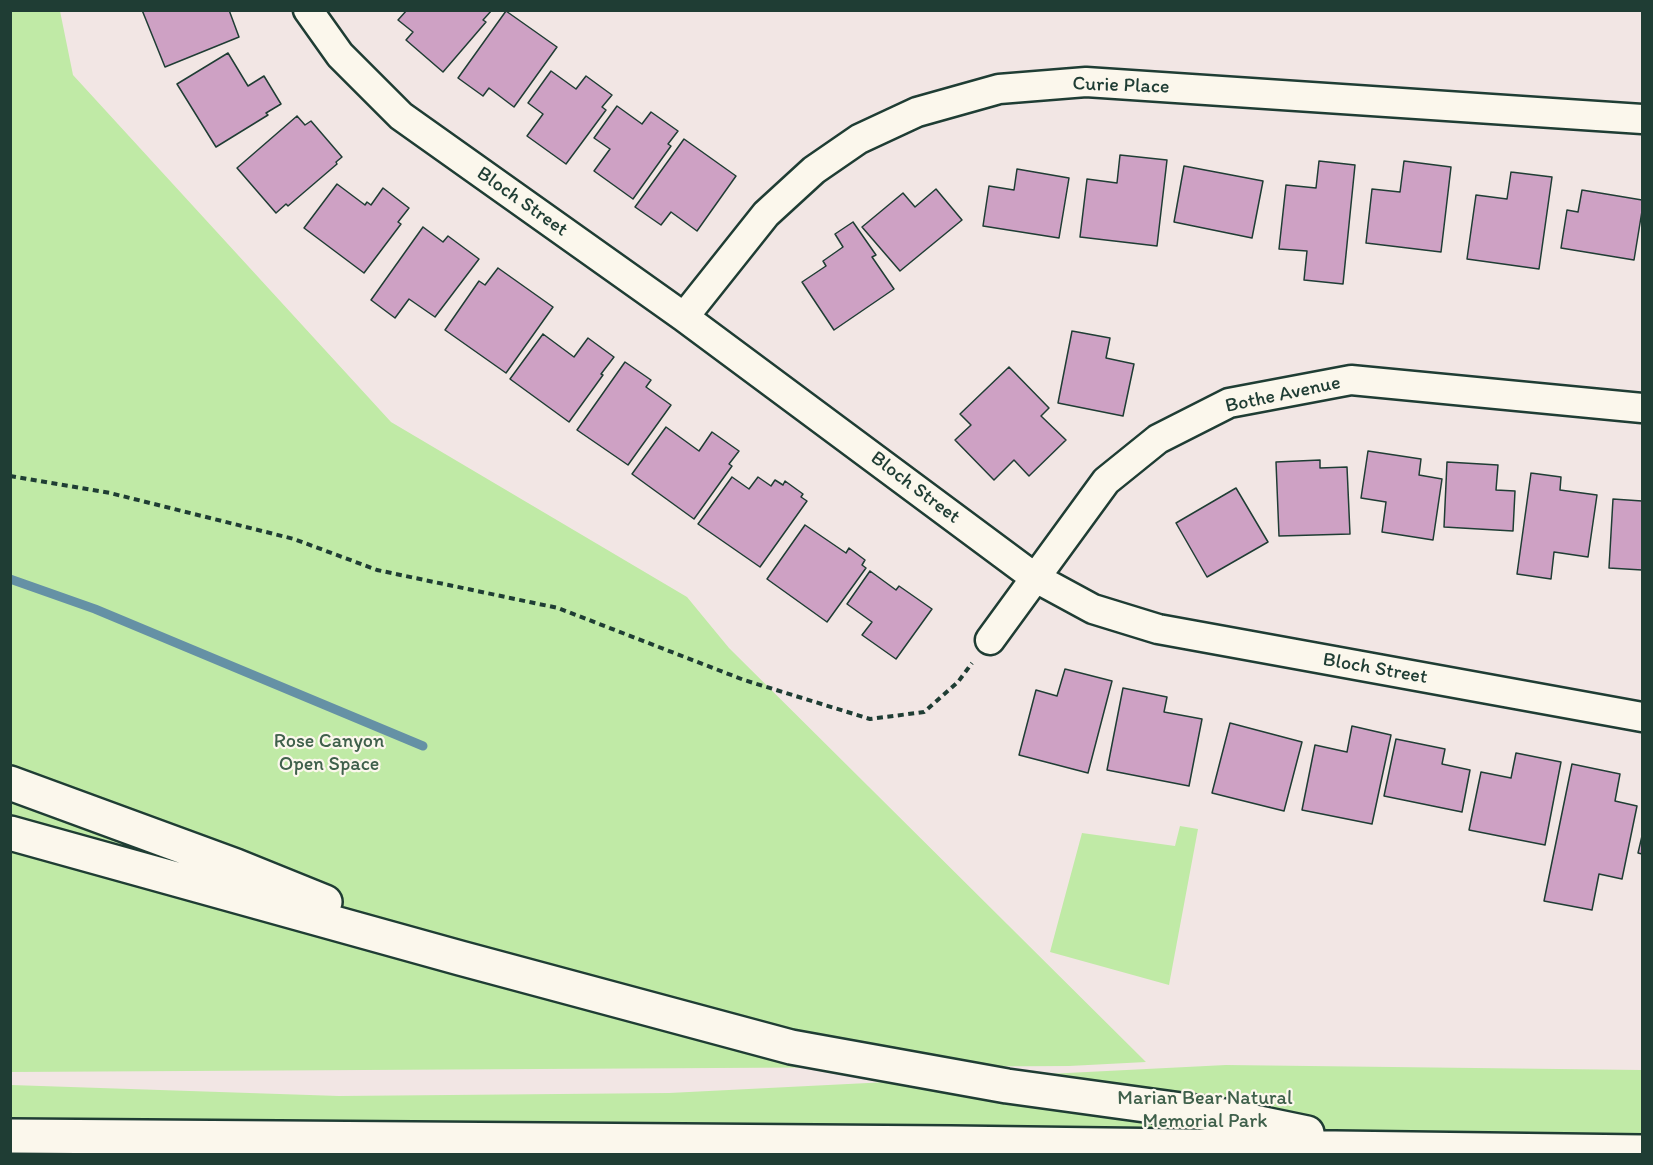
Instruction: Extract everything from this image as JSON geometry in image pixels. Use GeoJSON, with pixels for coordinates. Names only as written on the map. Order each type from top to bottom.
{"type":"FeatureCollection","features":[{"type":"Feature","properties":{"kind":"highway"},"geometry":{"type":"LineString","coordinates":[[10,783],[236,866],[460,958]]}},
{"type":"Feature","properties":{"kind":"highway"},"geometry":{"type":"LineString","coordinates":[[10,833],[792,1047],[1007,1086],[1225,1116],[1379,1148]]}},
{"type":"Feature","properties":{"kind":"highway"},"geometry":{"type":"LineString","coordinates":[[10,1136],[939,1143],[1642,1152]]}},
{"type":"Feature","properties":{"kind":"street","name":"Bloch Street"},"geometry":{"type":"LineString","coordinates":[[308,10],[340,55],[401,116],[684,317],[1034,577],[1094,609],[1158,629],[1642,717]]}},
{"type":"Feature","properties":{"kind":"street","name":"Curie Place"},"geometry":{"type":"LineString","coordinates":[[684,317],[766,214],[814,170],[859,139],[917,112],[999,89],[1086,82],[1642,119]]}},
{"type":"Feature","properties":{"kind":"street","name":"Bothe Avenue"},"geometry":{"type":"LineString","coordinates":[[990,640],[1106,481],[1158,439],[1229,403],[1351,380],[1642,408]]}},
{"type":"Feature","properties":{"kind":"path"},"geometry":{"type":"LineString","coordinates":[[10,476],[110,493],[294,539],[377,570],[558,608],[744,680],[870,719],[924,712],[958,682],[990,640]]}},
{"type":"Feature","properties":{"kind":"green space","name":"Rose Canyon Open Space"},"geometry":{"type":"Polygon","coordinates":[[[10,11],[60,11],[73,75],[391,422],[687,597],[729,648],[1146,1062],[1069,1066],[11,1072],[10,11]]]}},
{"type":"Feature","properties":{"kind":"green space"},"geometry":{"type":"Polygon","coordinates":[[[1180,826],[1198,829],[1169,985],[1050,952],[1082,833],[1175,846],[1180,826]]]}},
{"type":"Feature","properties":{"kind":"green space","name":"Marian Bear Natural Memorial Park"},"geometry":{"type":"Polygon","coordinates":[[[1226,1065],[1642,1070],[1642,1154],[11,1154],[11,1085],[339,1096],[669,1093],[1226,1065]]]}},
{"type":"Feature","properties":{"kind":"building"},"geometry":{"type":"Polygon","coordinates":[[[142,10],[229,10],[239,37],[165,67],[142,10]]]}},
{"type":"Feature","properties":{"kind":"building"},"geometry":{"type":"Polygon","coordinates":[[[407,10],[492,10],[483,20],[486,22],[443,72],[406,40],[413,32],[398,20],[407,10]]]}},
{"type":"Feature","properties":{"kind":"building"},"geometry":{"type":"Polygon","coordinates":[[[506,11],[557,47],[514,107],[489,88],[483,96],[458,78],[506,11]]]}},
{"type":"Feature","properties":{"kind":"building"},"geometry":{"type":"Polygon","coordinates":[[[228,53],[248,86],[264,76],[281,104],[266,113],[268,115],[216,147],[177,84],[228,53]]]}},
{"type":"Feature","properties":{"kind":"building"},"geometry":{"type":"Polygon","coordinates":[[[551,71],[576,89],[586,76],[612,95],[602,107],[606,110],[566,164],[527,136],[543,114],[528,103],[551,71]]]}},
{"type":"Feature","properties":{"kind":"building"},"geometry":{"type":"Polygon","coordinates":[[[617,106],[642,124],[651,112],[678,131],[668,144],[671,146],[633,199],[594,171],[610,149],[594,138],[617,106]]]}},
{"type":"Feature","properties":{"kind":"building"},"geometry":{"type":"Polygon","coordinates":[[[297,116],[305,125],[311,121],[342,157],[336,162],[337,164],[288,206],[286,204],[276,213],[237,168],[297,116]]]}},
{"type":"Feature","properties":{"kind":"building"},"geometry":{"type":"Polygon","coordinates":[[[684,139],[736,176],[697,231],[671,212],[661,225],[635,207],[684,139]]]}},
{"type":"Feature","properties":{"kind":"building"},"geometry":{"type":"Polygon","coordinates":[[[1120,155],[1167,160],[1157,246],[1080,237],[1087,179],[1117,183],[1120,155]]]}},
{"type":"Feature","properties":{"kind":"building"},"geometry":{"type":"Polygon","coordinates":[[[1319,161],[1355,165],[1343,284],[1304,280],[1307,251],[1279,249],[1286,185],[1316,188],[1319,161]]]}},
{"type":"Feature","properties":{"kind":"building"},"geometry":{"type":"Polygon","coordinates":[[[1404,161],[1451,167],[1441,252],[1366,243],[1372,189],[1400,192],[1404,161]]]}},
{"type":"Feature","properties":{"kind":"building"},"geometry":{"type":"Polygon","coordinates":[[[1184,166],[1263,181],[1252,238],[1174,222],[1184,166]]]}},
{"type":"Feature","properties":{"kind":"building"},"geometry":{"type":"Polygon","coordinates":[[[1017,169],[1069,178],[1059,238],[983,226],[989,186],[1014,190],[1017,169]]]}},
{"type":"Feature","properties":{"kind":"building"},"geometry":{"type":"Polygon","coordinates":[[[1511,172],[1552,177],[1539,269],[1467,259],[1476,195],[1507,199],[1511,172]]]}},
{"type":"Feature","properties":{"kind":"building"},"geometry":{"type":"Polygon","coordinates":[[[337,184],[365,205],[367,202],[371,205],[383,188],[409,208],[398,222],[401,224],[364,273],[304,228],[337,184]]]}},
{"type":"Feature","properties":{"kind":"building"},"geometry":{"type":"Polygon","coordinates":[[[936,189],[962,220],[900,271],[862,227],[903,193],[915,207],[936,189]]]}},
{"type":"Feature","properties":{"kind":"building"},"geometry":{"type":"Polygon","coordinates":[[[1582,190],[1642,200],[1634,260],[1561,248],[1567,210],[1578,212],[1582,190]]]}},
{"type":"Feature","properties":{"kind":"building"},"geometry":{"type":"Polygon","coordinates":[[[853,222],[876,255],[872,257],[894,289],[834,330],[802,282],[826,266],[823,261],[843,247],[835,234],[853,222]]]}},
{"type":"Feature","properties":{"kind":"building"},"geometry":{"type":"Polygon","coordinates":[[[423,227],[443,242],[448,236],[479,259],[435,317],[409,299],[395,318],[371,300],[423,227]]]}},
{"type":"Feature","properties":{"kind":"building"},"geometry":{"type":"Polygon","coordinates":[[[498,268],[553,307],[506,373],[445,330],[479,281],[485,285],[498,268]]]}},
{"type":"Feature","properties":{"kind":"building"},"geometry":{"type":"Polygon","coordinates":[[[1072,331],[1110,338],[1106,358],[1134,364],[1123,416],[1058,403],[1072,331]]]}},
{"type":"Feature","properties":{"kind":"building"},"geometry":{"type":"Polygon","coordinates":[[[543,334],[574,357],[588,338],[614,357],[569,422],[510,379],[543,334]]]}},
{"type":"Feature","properties":{"kind":"building"},"geometry":{"type":"Polygon","coordinates":[[[625,362],[651,380],[646,387],[671,405],[628,465],[577,430],[625,362]]]}},
{"type":"Feature","properties":{"kind":"building"},"geometry":{"type":"Polygon","coordinates":[[[1009,367],[1049,408],[1041,416],[1066,440],[1029,476],[1014,460],[994,480],[955,440],[971,425],[960,414],[1009,367]]]}},
{"type":"Feature","properties":{"kind":"building"},"geometry":{"type":"Polygon","coordinates":[[[666,427],[699,451],[712,432],[739,451],[729,464],[732,466],[694,519],[632,474],[666,427]]]}},
{"type":"Feature","properties":{"kind":"building"},"geometry":{"type":"Polygon","coordinates":[[[1368,451],[1421,459],[1419,475],[1442,479],[1433,540],[1382,532],[1386,502],[1361,498],[1368,451]]]}},
{"type":"Feature","properties":{"kind":"building"},"geometry":{"type":"Polygon","coordinates":[[[1320,460],[1320,468],[1347,467],[1350,534],[1279,536],[1276,462],[1320,460]]]}},
{"type":"Feature","properties":{"kind":"building"},"geometry":{"type":"Polygon","coordinates":[[[1447,462],[1498,465],[1496,490],[1515,491],[1513,531],[1444,527],[1447,462]]]}},
{"type":"Feature","properties":{"kind":"building"},"geometry":{"type":"Polygon","coordinates":[[[1531,473],[1561,477],[1560,490],[1597,495],[1588,557],[1554,552],[1551,579],[1517,574],[1531,473]]]}},
{"type":"Feature","properties":{"kind":"building"},"geometry":{"type":"Polygon","coordinates":[[[732,477],[749,489],[758,477],[771,486],[775,480],[783,485],[785,481],[803,494],[801,497],[807,501],[760,567],[698,524],[732,477]]]}},
{"type":"Feature","properties":{"kind":"building"},"geometry":{"type":"Polygon","coordinates":[[[1236,488],[1268,542],[1207,577],[1176,523],[1236,488]]]}},
{"type":"Feature","properties":{"kind":"building"},"geometry":{"type":"Polygon","coordinates":[[[1613,499],[1642,501],[1642,570],[1609,568],[1613,499]]]}},
{"type":"Feature","properties":{"kind":"building"},"geometry":{"type":"Polygon","coordinates":[[[805,525],[846,553],[849,548],[865,560],[862,565],[866,568],[827,622],[767,579],[805,525]]]}},
{"type":"Feature","properties":{"kind":"building"},"geometry":{"type":"Polygon","coordinates":[[[870,571],[896,590],[899,586],[932,609],[896,659],[862,635],[872,622],[847,604],[870,571]]]}},
{"type":"Feature","properties":{"kind":"building"},"geometry":{"type":"Polygon","coordinates":[[[1065,669],[1112,681],[1088,773],[1019,755],[1036,690],[1057,696],[1065,669]]]}},
{"type":"Feature","properties":{"kind":"building"},"geometry":{"type":"Polygon","coordinates":[[[1123,688],[1167,697],[1164,712],[1202,719],[1189,786],[1107,770],[1123,688]]]}},
{"type":"Feature","properties":{"kind":"building"},"geometry":{"type":"Polygon","coordinates":[[[1230,723],[1302,742],[1284,811],[1212,793],[1230,723]]]}},
{"type":"Feature","properties":{"kind":"building"},"geometry":{"type":"Polygon","coordinates":[[[1352,726],[1391,735],[1372,824],[1302,810],[1315,745],[1347,752],[1352,726]]]}},
{"type":"Feature","properties":{"kind":"building"},"geometry":{"type":"Polygon","coordinates":[[[1396,739],[1445,749],[1442,764],[1470,770],[1462,812],[1384,796],[1396,739]]]}},
{"type":"Feature","properties":{"kind":"building"},"geometry":{"type":"Polygon","coordinates":[[[1516,753],[1561,762],[1545,845],[1469,830],[1481,772],[1511,778],[1516,753]]]}},
{"type":"Feature","properties":{"kind":"building"},"geometry":{"type":"Polygon","coordinates":[[[1572,764],[1620,774],[1615,801],[1637,806],[1622,879],[1599,874],[1592,910],[1544,901],[1572,764]]]}},
{"type":"Feature","properties":{"kind":"building"},"geometry":{"type":"Polygon","coordinates":[[[1642,836],[1642,854],[1638,853],[1642,836]]]}},
{"type":"Feature","properties":{"kind":"waterway"},"geometry":{"type":"LineString","coordinates":[[10,579],[95,609],[423,746]]}}]}
